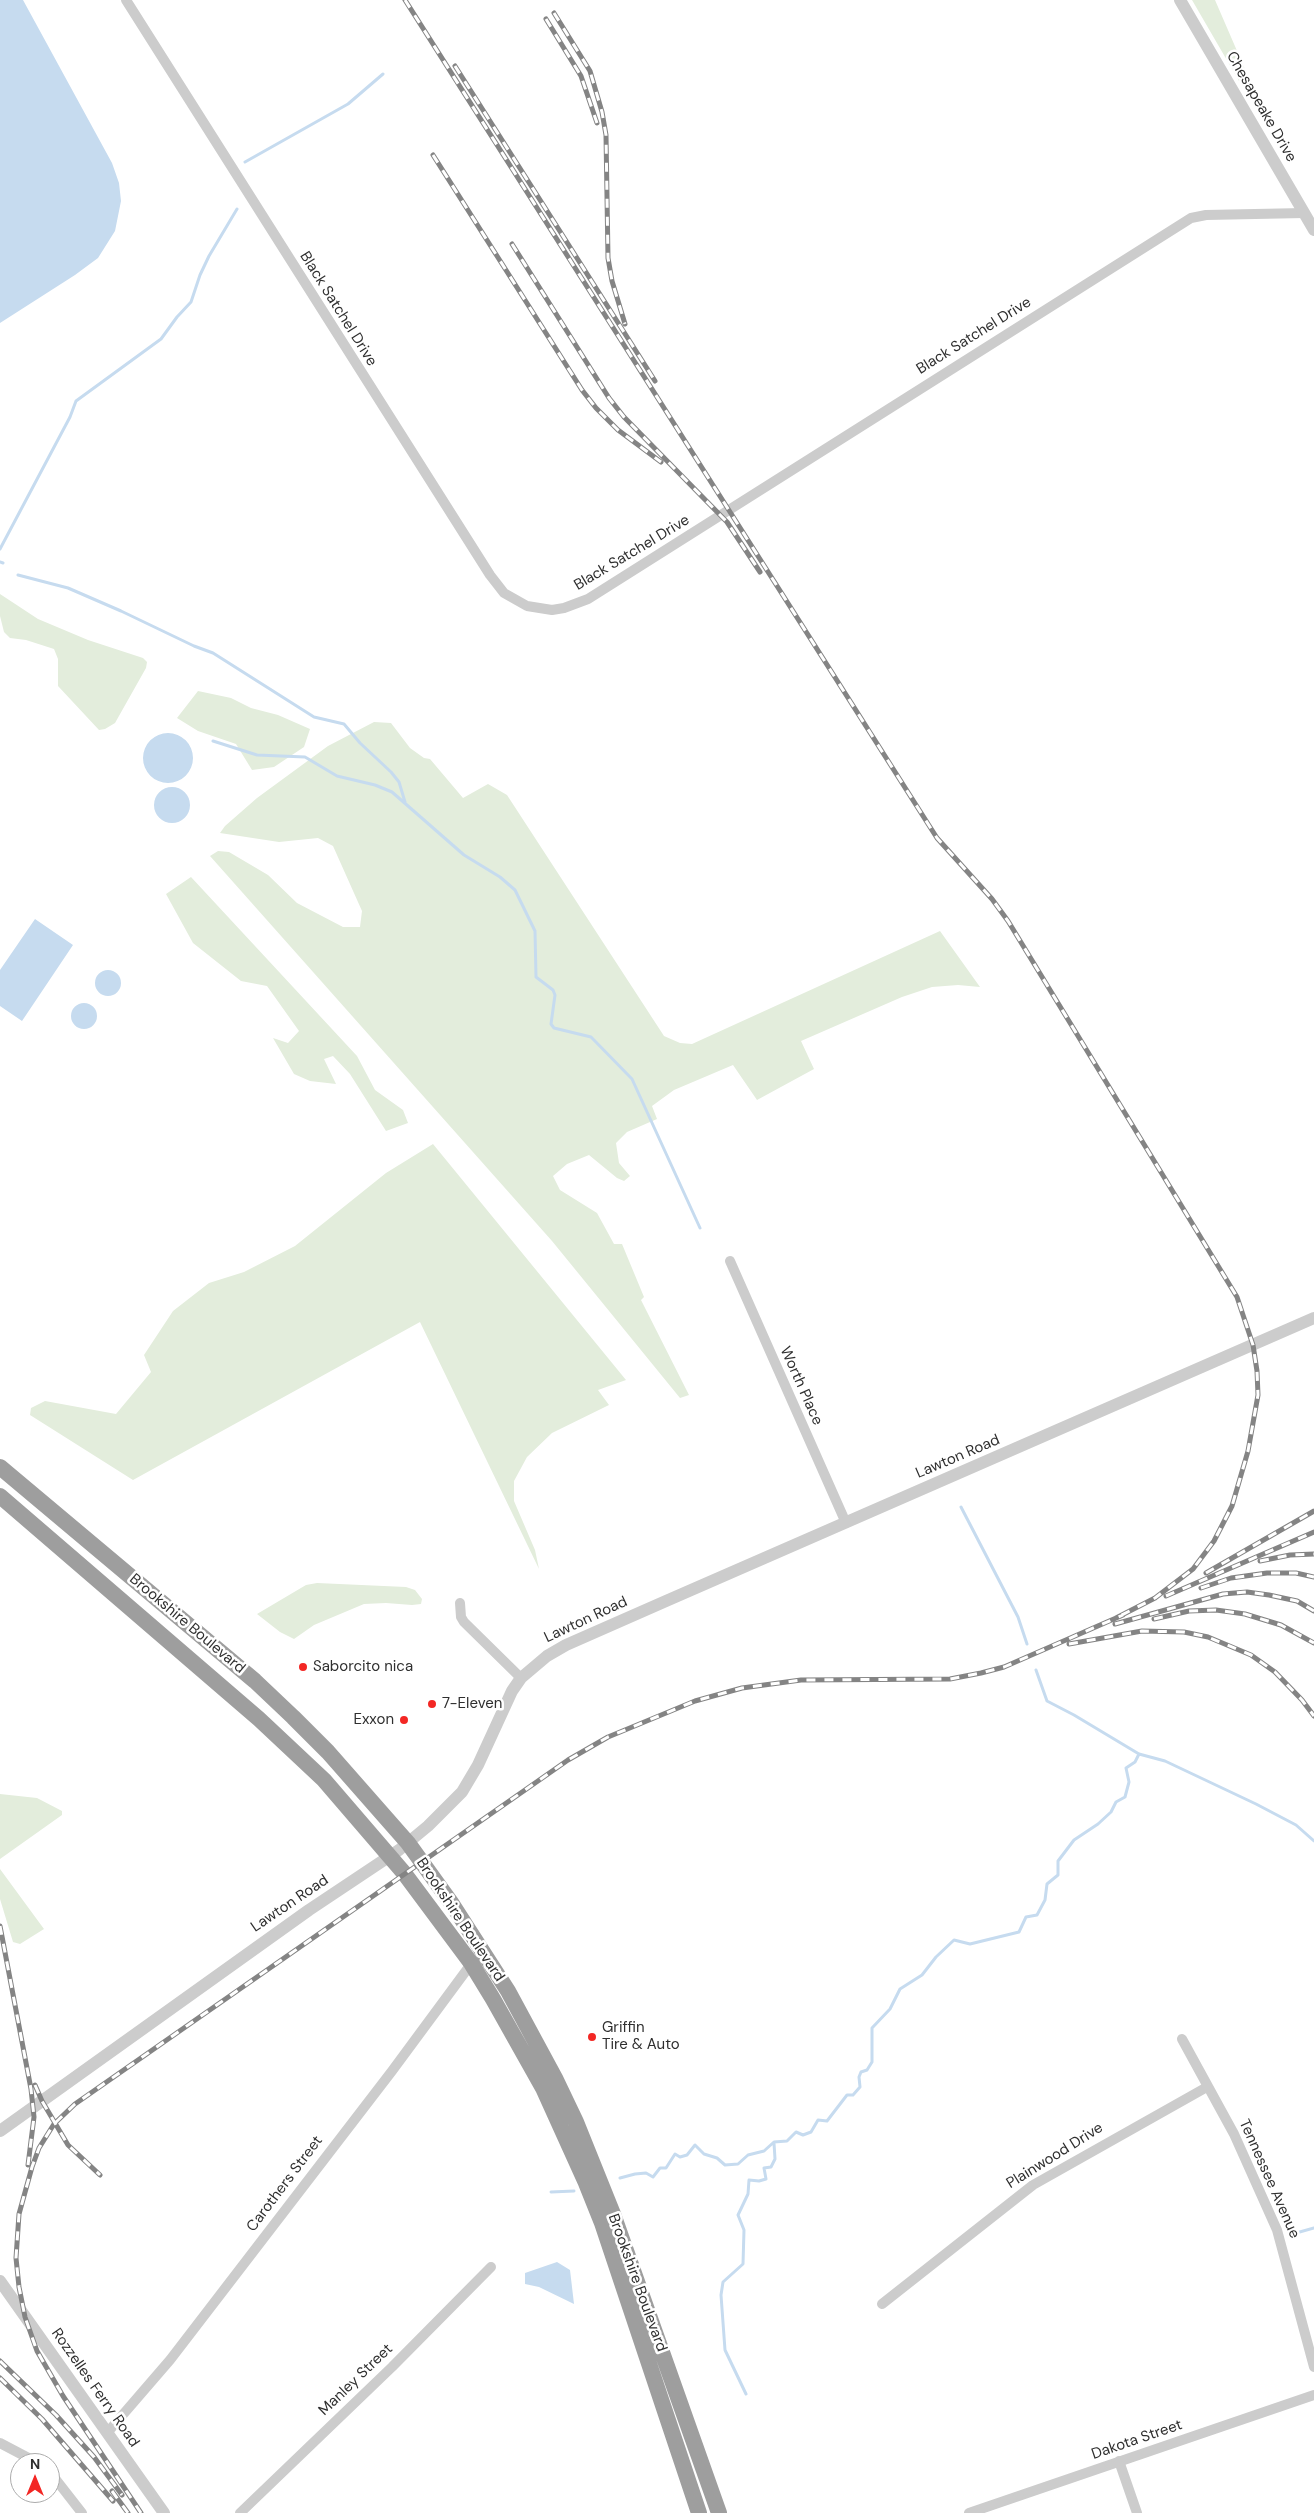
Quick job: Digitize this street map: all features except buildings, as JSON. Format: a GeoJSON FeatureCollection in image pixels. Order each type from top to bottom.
{"type":"FeatureCollection","features":[{"type":"Feature","properties":{"kind":"highway","name":"Brookshire Boulevard"},"geometry":{"type":"LineString","coordinates":[[0,1467],[254,1681],[328,1752],[408,1843],[482,1948],[531,2031],[576,2122],[613,2214],[719,2513]]}},
{"type":"Feature","properties":{"kind":"highway","name":"Brookshire Boulevard"},"geometry":{"type":"LineString","coordinates":[[0,1496],[283,1740],[324,1780],[390,1856],[435,1912],[471,1963],[543,2088],[586,2183],[602,2222],[699,2513]]}},
{"type":"Feature","properties":{"kind":"street","name":"Black Satchel Drive"},"geometry":{"type":"LineString","coordinates":[[126,0],[490,575],[504,592],[527,606],[552,610],[564,608],[588,598],[1191,218],[1206,215],[1304,213]]}},
{"type":"Feature","properties":{"kind":"street","name":"Chesapeake Drive"},"geometry":{"type":"LineString","coordinates":[[1180,0],[1314,230]]}},
{"type":"Feature","properties":{"kind":"street","name":"Worth Place"},"geometry":{"type":"LineString","coordinates":[[730,1261],[846,1523]]}},
{"type":"Feature","properties":{"kind":"street","name":"Lawton Road"},"geometry":{"type":"LineString","coordinates":[[0,2131],[308,1910],[408,1843],[449,1807],[462,1792],[478,1765],[512,1691],[521,1678],[544,1658],[566,1646],[1314,1318]]}},
{"type":"Feature","properties":{"kind":"street"},"geometry":{"type":"LineString","coordinates":[[460,1603],[461,1617],[464,1622],[521,1678]]}},
{"type":"Feature","properties":{"kind":"street","name":"Carothers Street"},"geometry":{"type":"LineString","coordinates":[[107,2433],[170,2360],[392,2071],[482,1948]]}},
{"type":"Feature","properties":{"kind":"street","name":"Tennessee Avenue"},"geometry":{"type":"LineString","coordinates":[[1182,2039],[1246,2158],[1277,2230],[1314,2368]]}},
{"type":"Feature","properties":{"kind":"street","name":"Plainwood Drive"},"geometry":{"type":"LineString","coordinates":[[882,2304],[1027,2188],[1123,2132],[1207,2087]]}},
{"type":"Feature","properties":{"kind":"street","name":"Manley Street"},"geometry":{"type":"LineString","coordinates":[[240,2513],[392,2367],[491,2267]]}},
{"type":"Feature","properties":{"kind":"street","name":"Rozzelles Ferry Road"},"geometry":{"type":"LineString","coordinates":[[0,2281],[164,2513]]}},
{"type":"Feature","properties":{"kind":"street","name":"Dakota Street"},"geometry":{"type":"LineString","coordinates":[[969,2513],[1314,2395]]}},
{"type":"Feature","properties":{"kind":"street"},"geometry":{"type":"LineString","coordinates":[[0,2443],[19,2453]]}},
{"type":"Feature","properties":{"kind":"street"},"geometry":{"type":"LineString","coordinates":[[1119,2462],[1137,2513]]}},
{"type":"Feature","properties":{"kind":"street"},"geometry":{"type":"LineString","coordinates":[[60,2485],[82,2513]]}},
{"type":"Feature","properties":{"kind":"green space"},"geometry":{"type":"Polygon","coordinates":[[[1192,0],[1215,0],[1247,74],[1239,81],[1192,0]]]}},
{"type":"Feature","properties":{"kind":"green space"},"geometry":{"type":"Polygon","coordinates":[[[0,594],[38,619],[88,640],[143,658],[147,662],[146,668],[115,723],[99,730],[58,686],[58,659],[54,649],[26,640],[10,638],[4,632],[0,616],[0,594]]]}},
{"type":"Feature","properties":{"kind":"green space"},"geometry":{"type":"Polygon","coordinates":[[[198,691],[231,698],[251,708],[278,715],[310,729],[304,747],[274,767],[252,770],[236,744],[198,731],[177,718],[198,691]]]}},
{"type":"Feature","properties":{"kind":"green space"},"geometry":{"type":"Polygon","coordinates":[[[374,722],[391,723],[410,748],[424,758],[430,759],[463,798],[488,784],[507,795],[664,1036],[680,1043],[692,1044],[940,931],[980,987],[958,985],[932,987],[902,997],[801,1041],[814,1069],[757,1100],[733,1065],[674,1090],[652,1106],[657,1119],[627,1132],[616,1143],[619,1163],[630,1176],[624,1181],[617,1178],[589,1155],[567,1164],[553,1176],[560,1190],[597,1213],[614,1244],[622,1244],[644,1297],[641,1300],[689,1395],[680,1398],[552,1241],[210,856],[218,851],[229,852],[268,875],[297,903],[343,927],[360,927],[362,911],[333,846],[318,838],[279,842],[220,833],[225,826],[257,798],[328,746],[374,722]]]}},
{"type":"Feature","properties":{"kind":"green space"},"geometry":{"type":"Polygon","coordinates":[[[191,877],[357,1056],[375,1090],[403,1110],[408,1123],[386,1131],[350,1074],[333,1056],[324,1059],[336,1084],[310,1081],[294,1074],[273,1038],[288,1043],[299,1031],[267,986],[241,981],[193,943],[166,894],[191,877]]]}},
{"type":"Feature","properties":{"kind":"green space"},"geometry":{"type":"Polygon","coordinates":[[[433,1144],[626,1380],[598,1390],[609,1405],[552,1433],[527,1457],[514,1481],[514,1501],[535,1550],[539,1569],[420,1322],[133,1480],[30,1415],[31,1408],[45,1401],[116,1414],[151,1372],[144,1355],[173,1311],[209,1283],[244,1272],[295,1246],[386,1173],[433,1144]]]}},
{"type":"Feature","properties":{"kind":"green space"},"geometry":{"type":"Polygon","coordinates":[[[317,1583],[406,1587],[415,1590],[422,1599],[421,1604],[412,1605],[364,1604],[314,1625],[294,1639],[280,1632],[257,1614],[306,1585],[317,1583]]]}},
{"type":"Feature","properties":{"kind":"green space"},"geometry":{"type":"Polygon","coordinates":[[[0,1794],[37,1798],[62,1811],[62,1815],[0,1859],[0,1794]]]}},
{"type":"Feature","properties":{"kind":"green space"},"geometry":{"type":"Polygon","coordinates":[[[0,1869],[44,1929],[20,1944],[13,1942],[0,1899],[0,1869]]]}},
{"type":"Feature","properties":{"kind":"water"},"geometry":{"type":"Polygon","coordinates":[[[0,0],[23,0],[112,163],[119,183],[121,201],[115,231],[98,258],[0,323],[0,0]]]}},
{"type":"Feature","properties":{"kind":"water"},"geometry":{"type":"Polygon","coordinates":[[[168,733],[177,735],[188,744],[193,758],[191,767],[182,778],[168,783],[159,781],[148,772],[143,758],[145,749],[154,738],[168,733]]]}},
{"type":"Feature","properties":{"kind":"water"},"geometry":{"type":"Polygon","coordinates":[[[172,787],[185,792],[190,805],[185,818],[172,823],[159,818],[154,805],[159,792],[172,787]]]}},
{"type":"Feature","properties":{"kind":"water"},"geometry":{"type":"Polygon","coordinates":[[[35,919],[73,945],[22,1021],[0,1006],[0,970],[35,919]]]}},
{"type":"Feature","properties":{"kind":"water"},"geometry":{"type":"Polygon","coordinates":[[[108,970],[117,974],[121,983],[117,992],[108,996],[99,992],[95,983],[99,974],[108,970]]]}},
{"type":"Feature","properties":{"kind":"water"},"geometry":{"type":"Polygon","coordinates":[[[84,1003],[93,1007],[97,1016],[93,1025],[84,1029],[75,1025],[71,1016],[75,1007],[84,1003]]]}},
{"type":"Feature","properties":{"kind":"water"},"geometry":{"type":"Polygon","coordinates":[[[557,2262],[570,2270],[574,2304],[539,2287],[525,2284],[525,2273],[557,2262]]]}},
{"type":"Feature","properties":{"kind":"waterway"},"geometry":{"type":"LineString","coordinates":[[245,162],[348,104],[383,74]]}},
{"type":"Feature","properties":{"kind":"waterway"},"geometry":{"type":"LineString","coordinates":[[0,549],[70,417],[76,401],[161,339],[191,302],[209,256],[237,209]]}},
{"type":"Feature","properties":{"kind":"waterway"},"geometry":{"type":"LineString","coordinates":[[18,575],[68,588],[213,653],[314,717],[344,724],[399,782],[405,802]]}},
{"type":"Feature","properties":{"kind":"waterway"},"geometry":{"type":"LineString","coordinates":[[213,741],[257,755],[305,757],[337,776],[375,785],[392,792],[464,855],[500,877],[515,890],[535,931],[536,977],[553,990],[555,995],[551,1024],[554,1028],[591,1037],[632,1079],[700,1228]]}},
{"type":"Feature","properties":{"kind":"waterway"},"geometry":{"type":"LineString","coordinates":[[961,1507],[1018,1617],[1027,1644]]}},
{"type":"Feature","properties":{"kind":"waterway"},"geometry":{"type":"LineString","coordinates":[[1036,1670],[1047,1701],[1139,1754],[1165,1761],[1256,1804],[1296,1825],[1314,1841]]}},
{"type":"Feature","properties":{"kind":"waterway"},"geometry":{"type":"LineString","coordinates":[[620,2178],[646,2173],[653,2177],[660,2168],[666,2168],[675,2154],[680,2157],[687,2155],[695,2145],[704,2154],[717,2158],[725,2165],[738,2164],[748,2155],[764,2151],[774,2142],[787,2141],[796,2132],[803,2135],[811,2132],[818,2120],[827,2121],[847,2095],[853,2095],[860,2087],[859,2077],[861,2072],[867,2070],[872,2062],[872,2028],[890,2009],[900,1989],[922,1975],[936,1957],[954,1940],[970,1944],[1019,1932],[1026,1917],[1037,1915],[1045,1900],[1047,1884],[1058,1875],[1058,1861],[1074,1840],[1098,1824],[1111,1812],[1116,1802],[1125,1797],[1129,1782],[1126,1768],[1135,1762],[1139,1754]]}},
{"type":"Feature","properties":{"kind":"waterway"},"geometry":{"type":"LineString","coordinates":[[746,2394],[725,2350],[721,2295],[723,2282],[743,2264],[744,2230],[738,2215],[748,2194],[749,2180],[759,2181],[766,2179],[764,2168],[771,2167],[775,2159],[774,2143]]}},
{"type":"Feature","properties":{"kind":"waterway"},"geometry":{"type":"LineString","coordinates":[[551,2192],[574,2191]]}},
{"type":"Feature","properties":{"kind":"waterway"},"geometry":{"type":"LineString","coordinates":[[1289,2235],[1314,2228]]}},
{"type":"Feature","properties":{"kind":"railway"},"geometry":{"type":"LineString","coordinates":[[405,0],[937,838],[992,899],[1008,921],[1237,1297],[1253,1345],[1258,1395],[1248,1451],[1232,1506],[1214,1541],[1193,1569],[1155,1598],[1116,1618]]}},
{"type":"Feature","properties":{"kind":"railway"},"geometry":{"type":"LineString","coordinates":[[554,13],[590,71],[602,112],[606,135],[608,258],[612,281],[625,324]]}},
{"type":"Feature","properties":{"kind":"railway"},"geometry":{"type":"LineString","coordinates":[[546,19],[581,76],[597,123]]}},
{"type":"Feature","properties":{"kind":"railway"},"geometry":{"type":"LineString","coordinates":[[455,66],[655,381]]}},
{"type":"Feature","properties":{"kind":"railway"},"geometry":{"type":"LineString","coordinates":[[433,155],[582,390],[596,408],[618,430],[661,462]]}},
{"type":"Feature","properties":{"kind":"railway"},"geometry":{"type":"LineString","coordinates":[[512,244],[609,398],[624,417],[727,522],[760,572]]}},
{"type":"Feature","properties":{"kind":"railway"},"geometry":{"type":"LineString","coordinates":[[1206,1573],[1314,1511]]}},
{"type":"Feature","properties":{"kind":"railway"},"geometry":{"type":"LineString","coordinates":[[1166,1596],[1314,1532]]}},
{"type":"Feature","properties":{"kind":"railway"},"geometry":{"type":"LineString","coordinates":[[1260,1561],[1290,1555],[1314,1554]]}},
{"type":"Feature","properties":{"kind":"railway"},"geometry":{"type":"LineString","coordinates":[[1201,1588],[1231,1578],[1267,1573],[1296,1573],[1314,1577]]}},
{"type":"Feature","properties":{"kind":"railway"},"geometry":{"type":"LineString","coordinates":[[1115,1624],[1223,1594],[1247,1592],[1297,1601],[1314,1611]]}},
{"type":"Feature","properties":{"kind":"railway"},"geometry":{"type":"LineString","coordinates":[[1154,1619],[1189,1611],[1216,1610],[1245,1614],[1281,1625],[1314,1643]]}},
{"type":"Feature","properties":{"kind":"railway"},"geometry":{"type":"LineString","coordinates":[[141,2513],[63,2396],[37,2351],[25,2317],[19,2287],[16,2258],[19,2214],[32,2167],[39,2148],[54,2124],[75,2104],[568,1760],[608,1737],[695,1701],[742,1688],[801,1680],[950,1679],[981,1673],[1004,1667],[1123,1615]]}},
{"type":"Feature","properties":{"kind":"railway"},"geometry":{"type":"LineString","coordinates":[[1069,1644],[1142,1631],[1184,1632],[1208,1637],[1251,1655],[1275,1672],[1302,1700],[1314,1716]]}},
{"type":"Feature","properties":{"kind":"railway"},"geometry":{"type":"LineString","coordinates":[[0,1926],[31,2089],[34,2117],[28,2165]]}},
{"type":"Feature","properties":{"kind":"railway"},"geometry":{"type":"LineString","coordinates":[[35,2085],[42,2101],[68,2145],[100,2175]]}},
{"type":"Feature","properties":{"kind":"railway"},"geometry":{"type":"LineString","coordinates":[[0,2361],[56,2415],[94,2457],[122,2495]]}},
{"type":"Feature","properties":{"kind":"railway"},"geometry":{"type":"LineString","coordinates":[[0,2378],[42,2419],[113,2501]]}},
{"type":"Feature","properties":{"kind":"railway"},"geometry":{"type":"LineString","coordinates":[[112,2491],[128,2513]]}},
{"type":"Feature","properties":{"kind":"place","name":"Saborcito nica"},"geometry":{"type":"Point","coordinates":[303,1667]}},
{"type":"Feature","properties":{"kind":"place","name":"7-Eleven"},"geometry":{"type":"Point","coordinates":[432,1704]}},
{"type":"Feature","properties":{"kind":"place","name":"Exxon"},"geometry":{"type":"Point","coordinates":[404,1720]}},
{"type":"Feature","properties":{"kind":"place","name":"Griffin Tire & Auto"},"geometry":{"type":"Point","coordinates":[592,2037]}}]}
